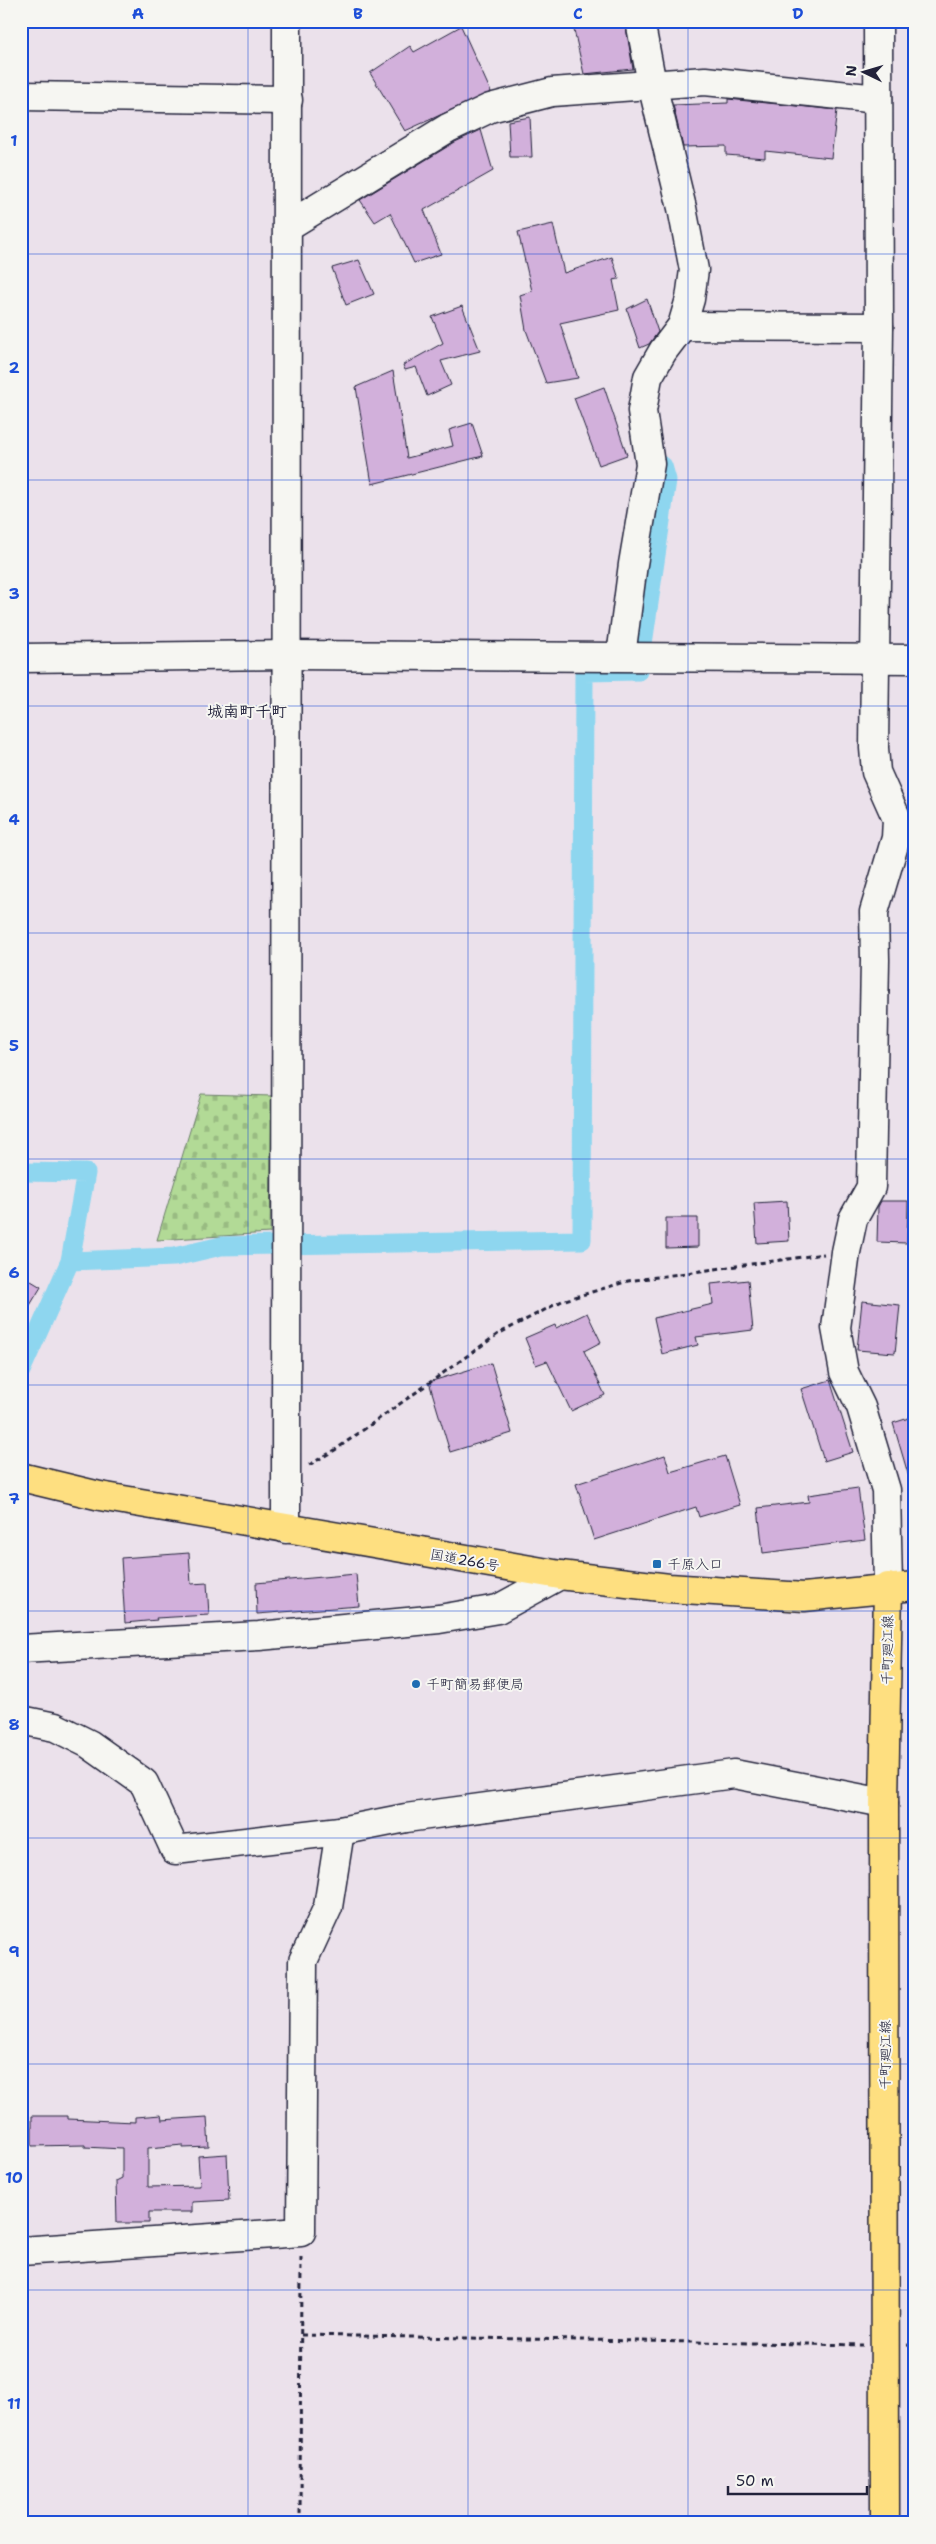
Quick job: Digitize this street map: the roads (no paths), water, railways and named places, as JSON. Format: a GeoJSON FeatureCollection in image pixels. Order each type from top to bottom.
{"type":"FeatureCollection","features":[{"type":"Feature","properties":{"kind":"main road","name":"国道266号"},"geometry":{"type":"LineString","coordinates":[[21,1477],[100,1496],[560,1575],[669,1588],[804,1597],[915,1586]]}},
{"type":"Feature","properties":{"kind":"main road","name":"千町廻江線"},"geometry":{"type":"LineString","coordinates":[[885,2523],[884,1803],[888,1588]]}},
{"type":"Feature","properties":{"kind":"street"},"geometry":{"type":"LineString","coordinates":[[286,1529],[287,21]]}},
{"type":"Feature","properties":{"kind":"street"},"geometry":{"type":"LineString","coordinates":[[621,656],[633,564],[650,464],[642,411],[648,377],[663,351],[682,326],[690,299],[694,270],[682,208],[652,84],[640,21]]}},
{"type":"Feature","properties":{"kind":"street"},"geometry":{"type":"LineString","coordinates":[[878,21],[879,327],[874,659],[876,772],[897,819],[896,838],[874,912],[874,1053],[871,1187],[853,1218],[846,1252],[836,1328],[844,1372],[861,1407],[886,1490],[888,1588]]}},
{"type":"Feature","properties":{"kind":"street"},"geometry":{"type":"LineString","coordinates":[[288,226],[448,128],[490,108],[552,92],[706,81],[878,99]]}},
{"type":"Feature","properties":{"kind":"street"},"geometry":{"type":"LineString","coordinates":[[21,96],[288,100]]}},
{"type":"Feature","properties":{"kind":"street"},"geometry":{"type":"LineString","coordinates":[[682,326],[879,327]]}},
{"type":"Feature","properties":{"kind":"street"},"geometry":{"type":"LineString","coordinates":[[21,658],[288,655],[915,659]]}},
{"type":"Feature","properties":{"kind":"street"},"geometry":{"type":"LineString","coordinates":[[21,1649],[259,1636],[439,1618],[498,1609],[560,1575]]}},
{"type":"Feature","properties":{"kind":"street"},"geometry":{"type":"LineString","coordinates":[[21,1720],[55,1727],[89,1744],[144,1783],[175,1850],[340,1831],[406,1818],[734,1774],[884,1803]]}},
{"type":"Feature","properties":{"kind":"street"},"geometry":{"type":"LineString","coordinates":[[21,2251],[301,2232],[303,1961],[328,1907],[340,1831]]}},
{"type":"Feature","properties":{"kind":"waterway"},"geometry":{"type":"LineString","coordinates":[[70,1261],[174,1257],[221,1246],[582,1240],[584,672],[639,671],[667,480],[663,466]]}},
{"type":"Feature","properties":{"kind":"waterway"},"geometry":{"type":"LineString","coordinates":[[21,1172],[86,1173],[70,1261],[21,1371]]}},
{"type":"Feature","properties":{"kind":"place","name":"千原入口"},"geometry":{"type":"Point","coordinates":[657,1564]}},
{"type":"Feature","properties":{"kind":"place","name":"千町簡易郵便局"},"geometry":{"type":"Point","coordinates":[416,1684]}},
{"type":"Feature","properties":{"kind":"district","name":"城南町千町"},"geometry":{"type":"Point","coordinates":[247,711]}}]}
